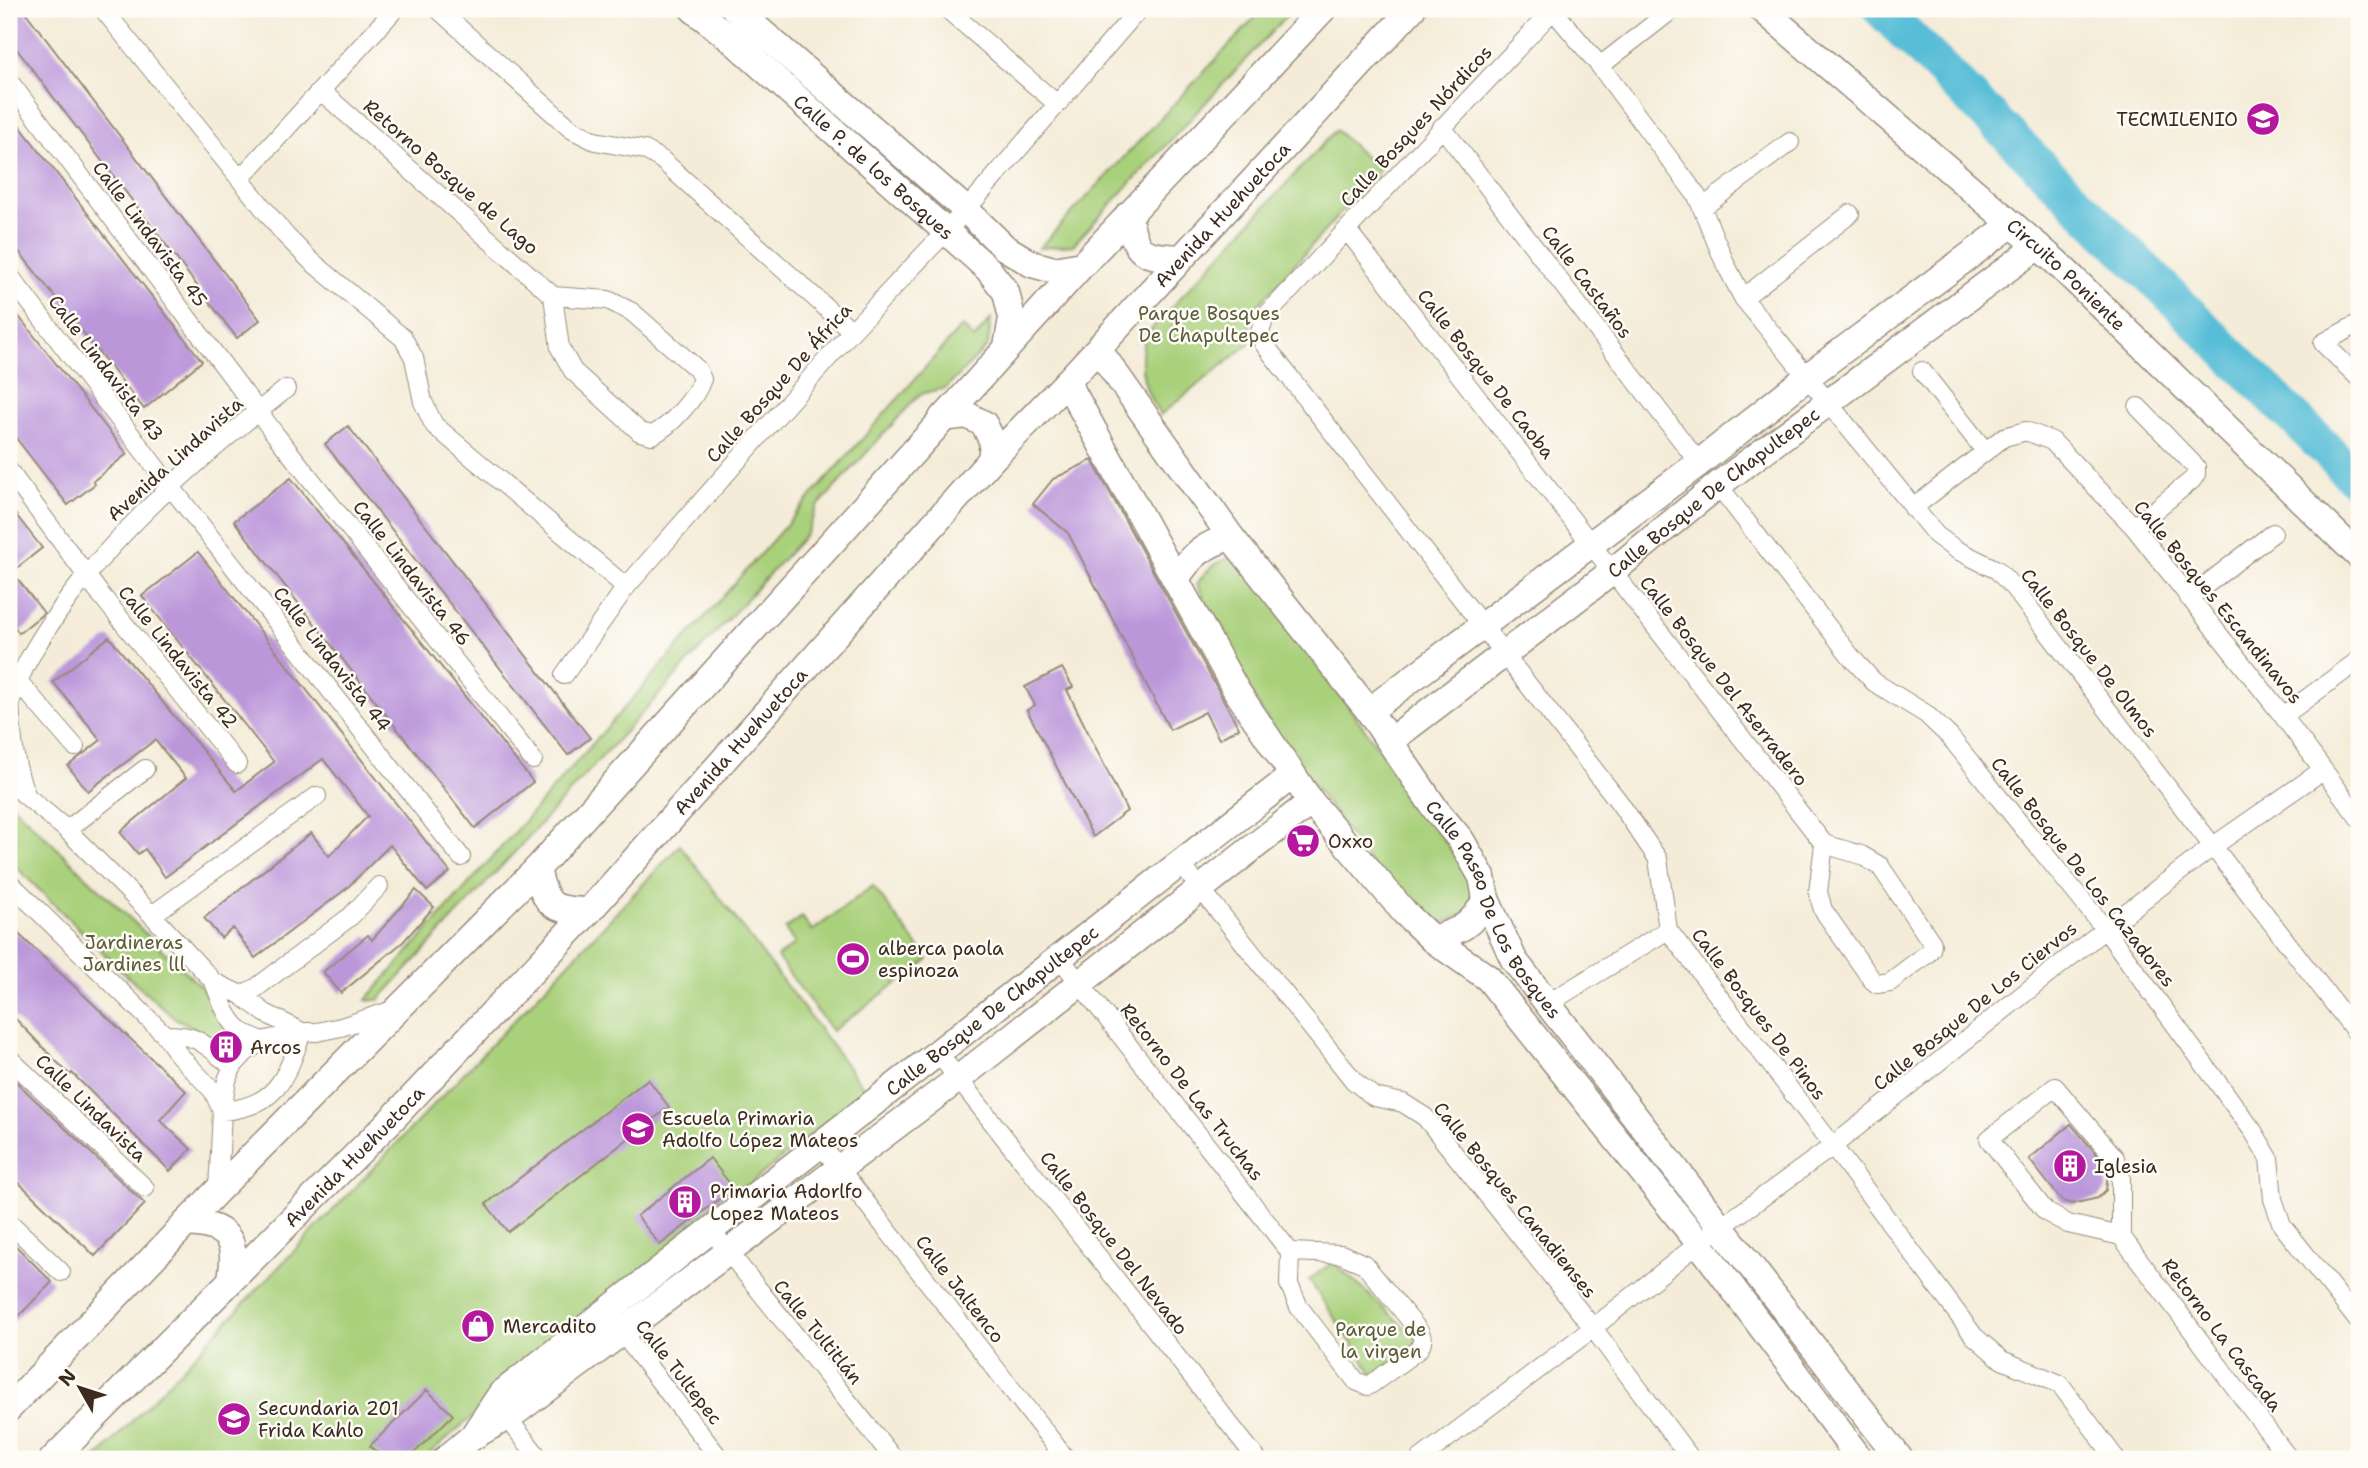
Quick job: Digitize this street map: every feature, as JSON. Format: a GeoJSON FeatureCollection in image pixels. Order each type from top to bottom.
{"type":"FeatureCollection","features":[{"type":"Feature","properties":{"kind":"main road","name":"Calle P. de los Bosques"},"geometry":{"type":"LineString","coordinates":[[693,9],[731,39],[988,269],[1006,292],[1012,318],[1007,347]]}},
{"type":"Feature","properties":{"kind":"main road","name":"Calle P. de los Bosques"},"geometry":{"type":"LineString","coordinates":[[736,9],[966,210],[1004,247],[1031,264],[1054,270],[1082,265]]}},
{"type":"Feature","properties":{"kind":"main road"},"geometry":{"type":"LineString","coordinates":[[9,1408],[218,1189],[537,869],[942,418],[1128,215],[1323,9]]}},
{"type":"Feature","properties":{"kind":"main road","name":"Avenida Huehuetoca"},"geometry":{"type":"LineString","coordinates":[[53,1459],[394,1117],[589,911],[991,460],[1098,349],[1412,9]]}},
{"type":"Feature","properties":{"kind":"main road","name":"Circuito Poniente"},"geometry":{"type":"LineString","coordinates":[[1762,9],[2038,246],[2359,556]]}},
{"type":"Feature","properties":{"kind":"main road"},"geometry":{"type":"LineString","coordinates":[[1128,215],[1133,240],[1140,251],[1152,256],[1180,258]]}},
{"type":"Feature","properties":{"kind":"main road","name":"Calle Bosque De Chapultepec"},"geometry":{"type":"LineString","coordinates":[[1369,711],[2012,224]]}},
{"type":"Feature","properties":{"kind":"main road","name":"Calle Bosque De Chapultepec"},"geometry":{"type":"LineString","coordinates":[[1390,741],[1613,571],[1718,485],[2038,246]]}},
{"type":"Feature","properties":{"kind":"main road","name":"Calle Paseo De Los Bosques"},"geometry":{"type":"LineString","coordinates":[[1098,349],[1231,537],[1369,711],[1436,810],[1461,840],[1482,877],[1486,899],[1514,960],[1900,1459]]}},
{"type":"Feature","properties":{"kind":"main road","name":"Calle Paseo De Los Bosques"},"geometry":{"type":"LineString","coordinates":[[1067,382],[1236,690],[1311,802],[1405,913],[1432,939],[1488,978],[1699,1243],[1860,1459]]}},
{"type":"Feature","properties":{"kind":"main road"},"geometry":{"type":"LineString","coordinates":[[942,418],[967,415],[984,424],[993,442],[991,460]]}},
{"type":"Feature","properties":{"kind":"main road"},"geometry":{"type":"LineString","coordinates":[[1176,579],[1185,564],[1198,551],[1213,542],[1231,537]]}},
{"type":"Feature","properties":{"kind":"main road","name":"Calle Bosque De Chapultepec"},"geometry":{"type":"LineString","coordinates":[[613,1321],[711,1230],[1293,775]]}},
{"type":"Feature","properties":{"kind":"main road","name":"Calle Bosque De Chapultepec"},"geometry":{"type":"LineString","coordinates":[[446,1459],[501,1410],[501,1394],[613,1321],[727,1252],[958,1079],[1311,802]]}},
{"type":"Feature","properties":{"kind":"main road"},"geometry":{"type":"LineString","coordinates":[[537,869],[542,892],[550,903],[563,910],[589,911]]}},
{"type":"Feature","properties":{"kind":"main road"},"geometry":{"type":"LineString","coordinates":[[1432,939],[1458,932],[1477,917],[1486,899]]}},
{"type":"Feature","properties":{"kind":"main road"},"geometry":{"type":"LineString","coordinates":[[186,1223],[206,1224],[221,1231],[233,1246],[235,1257],[231,1279]]}},
{"type":"Feature","properties":{"kind":"street"},"geometry":{"type":"LineString","coordinates":[[103,9],[285,235],[403,338],[414,358],[423,402],[434,425],[626,587]]}},
{"type":"Feature","properties":{"kind":"street"},"geometry":{"type":"LineString","coordinates":[[241,178],[395,9]]}},
{"type":"Feature","properties":{"kind":"street"},"geometry":{"type":"LineString","coordinates":[[438,9],[571,129],[596,141],[645,150],[662,160],[852,331]]}},
{"type":"Feature","properties":{"kind":"street"},"geometry":{"type":"LineString","coordinates":[[947,9],[1057,104]]}},
{"type":"Feature","properties":{"kind":"street","name":"Calle Bosque De África"},"geometry":{"type":"LineString","coordinates":[[564,675],[626,587],[852,331],[966,210],[1139,9]]}},
{"type":"Feature","properties":{"kind":"street","name":"Calle Bosques Nórdicos"},"geometry":{"type":"LineString","coordinates":[[1482,626],[1264,344],[1260,332],[1265,317],[1554,9],[1686,180],[1702,208],[1743,298],[1807,377]]}},
{"type":"Feature","properties":{"kind":"street"},"geometry":{"type":"LineString","coordinates":[[1600,66],[1673,9]]}},
{"type":"Feature","properties":{"kind":"street","name":"Calle Lindavista 45"},"geometry":{"type":"LineString","coordinates":[[9,81],[258,411]]}},
{"type":"Feature","properties":{"kind":"street","name":"Retorno Bosque de Lago"},"geometry":{"type":"LineString","coordinates":[[321,91],[553,296]]}},
{"type":"Feature","properties":{"kind":"street","name":"Calle Castaños"},"geometry":{"type":"LineString","coordinates":[[1442,127],[1699,463]]}},
{"type":"Feature","properties":{"kind":"street"},"geometry":{"type":"LineString","coordinates":[[1702,208],[1790,142]]}},
{"type":"Feature","properties":{"kind":"street"},"geometry":{"type":"LineString","coordinates":[[1743,298],[1850,214]]}},
{"type":"Feature","properties":{"kind":"street","name":"Calle Bosque De Caoba"},"geometry":{"type":"LineString","coordinates":[[1347,230],[1592,544]]}},
{"type":"Feature","properties":{"kind":"street","name":"Calle Lindavista 43"},"geometry":{"type":"LineString","coordinates":[[9,275],[171,486]]}},
{"type":"Feature","properties":{"kind":"street"},"geometry":{"type":"LineString","coordinates":[[553,296],[608,300],[632,312],[697,369],[702,379],[698,391],[662,431],[652,435],[640,432],[573,371],[560,348],[553,296]]}},
{"type":"Feature","properties":{"kind":"street"},"geometry":{"type":"LineString","coordinates":[[2359,323],[2323,343],[2359,378]]}},
{"type":"Feature","properties":{"kind":"street"},"geometry":{"type":"LineString","coordinates":[[1913,508],[1985,451],[1922,370]]}},
{"type":"Feature","properties":{"kind":"street","name":"Calle Bosque De Olmos"},"geometry":{"type":"LineString","coordinates":[[1807,377],[1936,535],[1955,550],[1997,570],[2013,587],[2359,1036]]}},
{"type":"Feature","properties":{"kind":"street","name":"Avenida Lindavista"},"geometry":{"type":"LineString","coordinates":[[27,796],[13,745],[9,703],[13,676],[87,575],[125,531],[171,486],[286,389]]}},
{"type":"Feature","properties":{"kind":"street"},"geometry":{"type":"LineString","coordinates":[[2134,527],[2196,474],[2196,467],[2138,407]]}},
{"type":"Feature","properties":{"kind":"street","name":"Calle Lindavista 46"},"geometry":{"type":"LineString","coordinates":[[258,411],[533,760]]}},
{"type":"Feature","properties":{"kind":"street","name":"Calle Bosques Escandinavos"},"geometry":{"type":"LineString","coordinates":[[1985,451],[2004,437],[2026,430],[2052,442],[2134,527],[2283,716],[2359,818]]}},
{"type":"Feature","properties":{"kind":"street","name":"Calle Lindavista 42"},"geometry":{"type":"LineString","coordinates":[[9,471],[87,575],[237,764]]}},
{"type":"Feature","properties":{"kind":"street","name":"Calle Bosque De Los Cazadores"},"geometry":{"type":"LineString","coordinates":[[1718,485],[1852,658],[1874,682],[1926,714],[1950,737],[2105,929],[2253,1131],[2269,1158],[2273,1199],[2282,1225],[2359,1322]]}},
{"type":"Feature","properties":{"kind":"street","name":"Calle Lindavista 44"},"geometry":{"type":"LineString","coordinates":[[171,486],[461,857]]}},
{"type":"Feature","properties":{"kind":"street"},"geometry":{"type":"LineString","coordinates":[[2189,598],[2273,533]]}},
{"type":"Feature","properties":{"kind":"street","name":"Calle Bosque Del Aserradero"},"geometry":{"type":"LineString","coordinates":[[1592,544],[1824,844]]}},
{"type":"Feature","properties":{"kind":"street","name":"Calle Bosques De Pinos"},"geometry":{"type":"LineString","coordinates":[[1482,626],[1619,802],[1658,859],[1668,930],[1974,1336],[2002,1360],[2060,1384],[2116,1459]]}},
{"type":"Feature","properties":{"kind":"street"},"geometry":{"type":"LineString","coordinates":[[2283,716],[2359,660]]}},
{"type":"Feature","properties":{"kind":"street"},"geometry":{"type":"LineString","coordinates":[[13,676],[75,747]]}},
{"type":"Feature","properties":{"kind":"street"},"geometry":{"type":"LineString","coordinates":[[67,831],[145,769]]}},
{"type":"Feature","properties":{"kind":"street","name":"Calle Bosque De Los Ciervos"},"geometry":{"type":"LineString","coordinates":[[1420,1459],[1593,1328],[1721,1226],[1833,1146],[2105,929],[2213,847],[2323,771]]}},
{"type":"Feature","properties":{"kind":"street"},"geometry":{"type":"LineString","coordinates":[[9,788],[19,790],[67,831],[152,915],[214,982],[242,995],[265,1013],[302,1032]]}},
{"type":"Feature","properties":{"kind":"street"},"geometry":{"type":"LineString","coordinates":[[152,915],[317,796]]}},
{"type":"Feature","properties":{"kind":"street"},"geometry":{"type":"LineString","coordinates":[[1824,844],[1861,855],[1880,866],[1929,936],[1931,949],[1927,954],[1890,982],[1877,984],[1872,980],[1823,910],[1818,892],[1824,844]]}},
{"type":"Feature","properties":{"kind":"street","name":"Calle Bosques Canadienses"},"geometry":{"type":"LineString","coordinates":[[1181,864],[1354,1081],[1374,1097],[1403,1103],[1425,1117],[1593,1328],[1691,1459]]}},
{"type":"Feature","properties":{"kind":"street"},"geometry":{"type":"LineString","coordinates":[[242,995],[256,988],[351,916],[379,886]]}},
{"type":"Feature","properties":{"kind":"street"},"geometry":{"type":"LineString","coordinates":[[12,887],[165,1035],[179,1055],[213,1091],[222,1111]]}},
{"type":"Feature","properties":{"kind":"street"},"geometry":{"type":"LineString","coordinates":[[1547,1004],[1668,930]]}},
{"type":"Feature","properties":{"kind":"street","name":"Retorno De Las Truchas"},"geometry":{"type":"LineString","coordinates":[[1060,958],[1290,1252]]}},
{"type":"Feature","properties":{"kind":"street"},"geometry":{"type":"LineString","coordinates":[[214,982],[233,1024],[262,1041]]}},
{"type":"Feature","properties":{"kind":"street"},"geometry":{"type":"LineString","coordinates":[[222,1058],[246,1052],[262,1041],[341,1027],[396,1009]]}},
{"type":"Feature","properties":{"kind":"street"},"geometry":{"type":"LineString","coordinates":[[222,1111],[253,1105],[266,1099],[287,1073],[302,1032]]}},
{"type":"Feature","properties":{"kind":"street"},"geometry":{"type":"LineString","coordinates":[[165,1035],[186,1035],[194,1038],[222,1058],[227,1080],[222,1111],[218,1189]]}},
{"type":"Feature","properties":{"kind":"street","name":"Calle Bosque Del Nevado"},"geometry":{"type":"LineString","coordinates":[[939,1053],[1256,1459]]}},
{"type":"Feature","properties":{"kind":"street","name":"Calle Lindavista"},"geometry":{"type":"LineString","coordinates":[[9,1058],[145,1188]]}},
{"type":"Feature","properties":{"kind":"street"},"geometry":{"type":"LineString","coordinates":[[2055,1087],[2115,1158],[2122,1178],[2121,1236],[2068,1224],[2046,1212],[1989,1139],[2055,1087]]}},
{"type":"Feature","properties":{"kind":"street","name":"Calle Jaltenco"},"geometry":{"type":"LineString","coordinates":[[821,1144],[1066,1459]]}},
{"type":"Feature","properties":{"kind":"street"},"geometry":{"type":"LineString","coordinates":[[9,1222],[61,1272]]}},
{"type":"Feature","properties":{"kind":"street","name":"Calle Tultitlán"},"geometry":{"type":"LineString","coordinates":[[711,1230],[894,1459]]}},
{"type":"Feature","properties":{"kind":"street","name":"Retorno La Cascada"},"geometry":{"type":"LineString","coordinates":[[2121,1236],[2289,1459]]}},
{"type":"Feature","properties":{"kind":"street"},"geometry":{"type":"LineString","coordinates":[[1290,1252],[1341,1254],[1364,1265],[1420,1332],[1423,1338],[1418,1350],[1373,1383],[1368,1386],[1361,1385],[1299,1307],[1290,1284],[1290,1252]]}},
{"type":"Feature","properties":{"kind":"street","name":"Calle Tultepec"},"geometry":{"type":"LineString","coordinates":[[613,1321],[720,1459]]}},
{"type":"Feature","properties":{"kind":"street"},"geometry":{"type":"LineString","coordinates":[[501,1410],[540,1459]]}},
{"type":"Feature","properties":{"kind":"green space"},"geometry":{"type":"Polygon","coordinates":[[[1263,9],[1293,9],[1073,245],[1039,248],[1263,9]]]}},
{"type":"Feature","properties":{"kind":"green space","name":"Parque Bosques De Chapultepec"},"geometry":{"type":"Polygon","coordinates":[[[1336,130],[1379,170],[1254,310],[1250,319],[1249,344],[1160,415],[1149,396],[1143,376],[1142,356],[1146,335],[1336,130]]]}},
{"type":"Feature","properties":{"kind":"green space"},"geometry":{"type":"Polygon","coordinates":[[[991,319],[988,346],[946,388],[920,394],[817,507],[807,533],[379,1000],[366,1000],[962,326],[974,339],[991,319]]]}},
{"type":"Feature","properties":{"kind":"green space"},"geometry":{"type":"Polygon","coordinates":[[[1231,557],[1243,559],[1478,887],[1473,909],[1421,934],[1269,724],[1197,584],[1211,567],[1231,557]]]}},
{"type":"Feature","properties":{"kind":"green space","name":"Jardineras Jardines lll"},"geometry":{"type":"Polygon","coordinates":[[[9,802],[201,987],[226,1026],[226,1033],[217,1040],[173,1017],[124,973],[9,860],[9,802]]]}},
{"type":"Feature","properties":{"kind":"green space"},"geometry":{"type":"Polygon","coordinates":[[[680,845],[866,1091],[698,1226],[423,1459],[96,1459],[535,999],[680,845]]]}},
{"type":"Feature","properties":{"kind":"green space","name":"alberca paola espinoza"},"geometry":{"type":"Polygon","coordinates":[[[873,886],[928,960],[832,1031],[777,957],[795,944],[785,929],[802,917],[812,931],[873,886]]]}},
{"type":"Feature","properties":{"kind":"green space","name":"Parque de la virgen"},"geometry":{"type":"Polygon","coordinates":[[[1333,1262],[1422,1343],[1375,1377],[1309,1280],[1333,1262]]]}},
{"type":"Feature","properties":{"kind":"building"},"geometry":{"type":"Polygon","coordinates":[[[16,9],[23,9],[260,320],[237,338],[9,39],[9,14],[16,9]]]}},
{"type":"Feature","properties":{"kind":"building"},"geometry":{"type":"Polygon","coordinates":[[[9,112],[202,361],[144,409],[9,239],[9,112]]]}},
{"type":"Feature","properties":{"kind":"building"},"geometry":{"type":"Polygon","coordinates":[[[9,304],[127,454],[68,505],[9,429],[9,304]]]}},
{"type":"Feature","properties":{"kind":"building"},"geometry":{"type":"Polygon","coordinates":[[[348,426],[590,738],[568,755],[325,444],[348,426]]]}},
{"type":"Feature","properties":{"kind":"building"},"geometry":{"type":"Polygon","coordinates":[[[1092,460],[1239,728],[1219,739],[1205,712],[1170,730],[1068,533],[1033,504],[1053,479],[1092,460]]]}},
{"type":"Feature","properties":{"kind":"building"},"geometry":{"type":"Polygon","coordinates":[[[291,478],[533,782],[475,828],[234,521],[291,478]]]}},
{"type":"Feature","properties":{"kind":"building"},"geometry":{"type":"Polygon","coordinates":[[[9,506],[42,548],[12,572],[44,613],[19,633],[9,620],[9,506]]]}},
{"type":"Feature","properties":{"kind":"building"},"geometry":{"type":"Polygon","coordinates":[[[198,552],[450,872],[427,891],[390,845],[346,889],[255,958],[233,928],[221,938],[204,918],[311,833],[329,856],[368,816],[323,759],[165,877],[145,849],[138,854],[120,832],[186,778],[155,740],[88,791],[68,766],[101,740],[53,682],[109,637],[236,791],[274,762],[142,596],[198,552]]]}},
{"type":"Feature","properties":{"kind":"building"},"geometry":{"type":"Polygon","coordinates":[[[1062,668],[1073,687],[1067,690],[1127,811],[1093,837],[1027,710],[1035,705],[1025,687],[1062,668]]]}},
{"type":"Feature","properties":{"kind":"building"},"geometry":{"type":"Polygon","coordinates":[[[416,890],[434,907],[403,942],[341,993],[323,972],[368,935],[372,940],[416,890]]]}},
{"type":"Feature","properties":{"kind":"building"},"geometry":{"type":"Polygon","coordinates":[[[9,925],[186,1091],[160,1120],[191,1149],[170,1171],[9,1012],[9,925]]]}},
{"type":"Feature","properties":{"kind":"building"},"geometry":{"type":"Polygon","coordinates":[[[9,1075],[145,1204],[95,1256],[9,1173],[9,1075]]]}},
{"type":"Feature","properties":{"kind":"building"},"geometry":{"type":"Polygon","coordinates":[[[648,1079],[669,1107],[508,1232],[486,1204],[648,1079]]]}},
{"type":"Feature","properties":{"kind":"building","name":"Iglesia"},"geometry":{"type":"Polygon","coordinates":[[[2071,1124],[2104,1163],[2108,1174],[2106,1190],[2098,1198],[2072,1204],[2062,1201],[2029,1159],[2071,1124]]]}},
{"type":"Feature","properties":{"kind":"building","name":"Primaria Adorlfo Lopez Mateos"},"geometry":{"type":"Polygon","coordinates":[[[710,1158],[733,1188],[660,1245],[637,1216],[710,1158]]]}},
{"type":"Feature","properties":{"kind":"building"},"geometry":{"type":"Polygon","coordinates":[[[9,1239],[52,1282],[9,1326],[9,1239]]]}},
{"type":"Feature","properties":{"kind":"building"},"geometry":{"type":"Polygon","coordinates":[[[427,1390],[453,1415],[408,1459],[384,1459],[370,1446],[427,1390]]]}},
{"type":"Feature","properties":{"kind":"waterway"},"geometry":{"type":"LineString","coordinates":[[1881,9],[2359,482]]}},
{"type":"Feature","properties":{"kind":"place","name":"TECMILENIO"},"geometry":{"type":"Point","coordinates":[2263,119]}},
{"type":"Feature","properties":{"kind":"place","name":"Oxxo"},"geometry":{"type":"Point","coordinates":[1303,841]}},
{"type":"Feature","properties":{"kind":"place","name":"alberca paola espinoza"},"geometry":{"type":"Point","coordinates":[853,959]}},
{"type":"Feature","properties":{"kind":"place","name":"Arcos"},"geometry":{"type":"Point","coordinates":[226,1047]}},
{"type":"Feature","properties":{"kind":"place","name":"Escuela Primaria Adolfo López Mateos"},"geometry":{"type":"Point","coordinates":[638,1129]}},
{"type":"Feature","properties":{"kind":"place","name":"Iglesia"},"geometry":{"type":"Point","coordinates":[2070,1166]}},
{"type":"Feature","properties":{"kind":"place","name":"Primaria Adorlfo Lopez Mateos"},"geometry":{"type":"Point","coordinates":[685,1202]}},
{"type":"Feature","properties":{"kind":"place","name":"Mercadito"},"geometry":{"type":"Point","coordinates":[478,1326]}},
{"type":"Feature","properties":{"kind":"place","name":"Secundaria 201 Frida Kahlo"},"geometry":{"type":"Point","coordinates":[234,1419]}}]}
